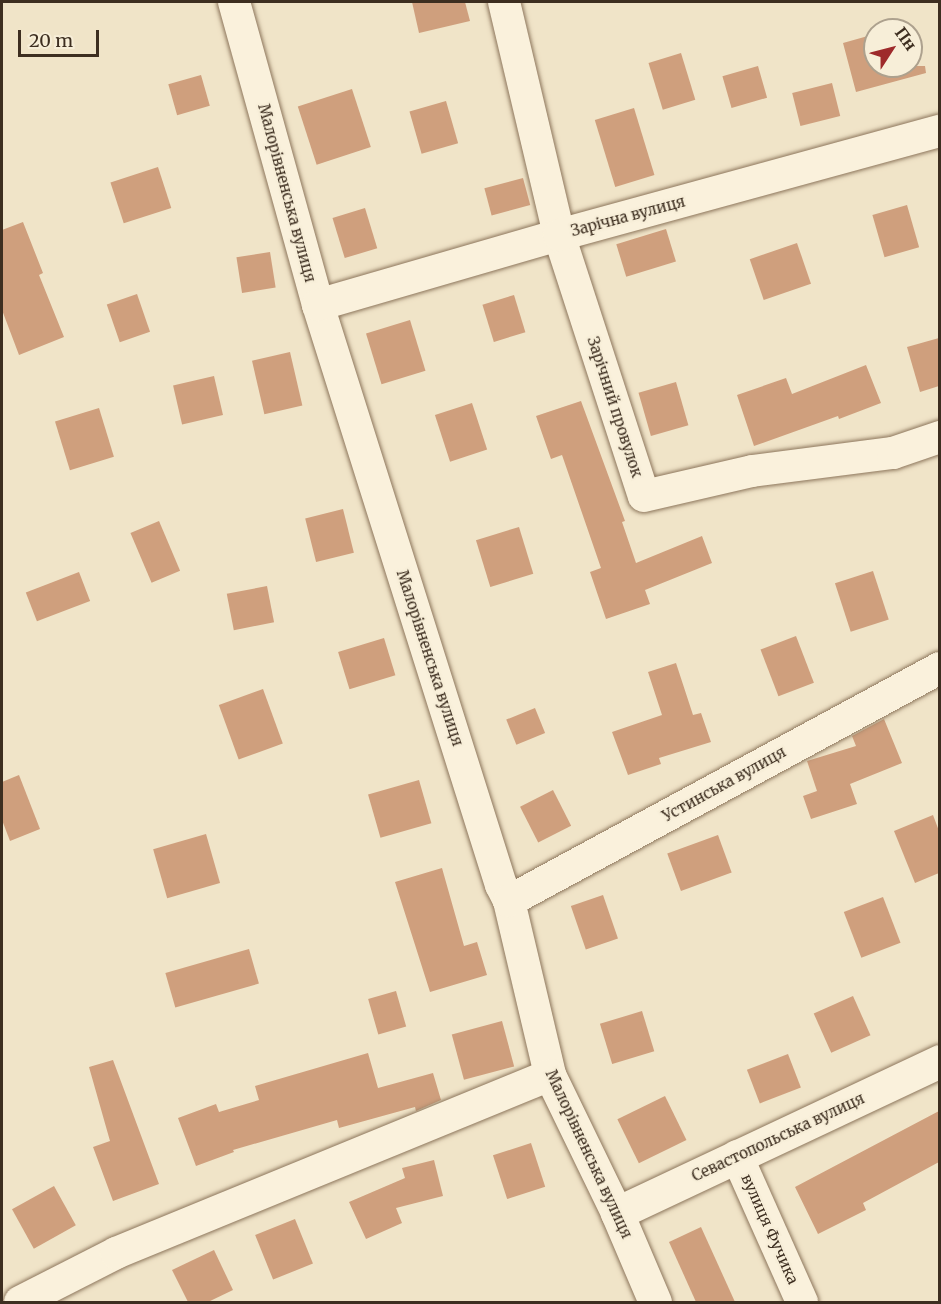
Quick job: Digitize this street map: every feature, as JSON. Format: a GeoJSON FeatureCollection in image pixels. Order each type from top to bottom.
{"type":"FeatureCollection","features":[{"type":"Feature","properties":{"kind":"street","name":"Малорівненська вулиця"},"geometry":{"type":"LineString","coordinates":[[234,2],[318,305],[501,885],[509,901],[550,1075],[617,1213],[655,1302]]}},
{"type":"Feature","properties":{"kind":"street"},"geometry":{"type":"LineString","coordinates":[[504,2],[559,235]]}},
{"type":"Feature","properties":{"kind":"street","name":"Зарічна вулиця"},"geometry":{"type":"LineString","coordinates":[[318,305],[559,235],[939,131]]}},
{"type":"Feature","properties":{"kind":"street","name":"Зарічний провулок"},"geometry":{"type":"LineString","coordinates":[[559,235],[644,496],[752,471],[893,453],[939,437]]}},
{"type":"Feature","properties":{"kind":"street","name":"Устинська вулиця"},"geometry":{"type":"LineString","coordinates":[[509,901],[939,668]]}},
{"type":"Feature","properties":{"kind":"street","name":"Севастопольська вулиця"},"geometry":{"type":"LineString","coordinates":[[617,1213],[939,1061]]}},
{"type":"Feature","properties":{"kind":"street"},"geometry":{"type":"LineString","coordinates":[[20,1302],[116,1252],[550,1075]]}},
{"type":"Feature","properties":{"kind":"street","name":"вулиця Фучика"},"geometry":{"type":"LineString","coordinates":[[737,1156],[802,1302]]}},
{"type":"Feature","properties":{"kind":"building"},"geometry":{"type":"Polygon","coordinates":[[[412,2],[465,2],[470,21],[419,33],[412,2]]]}},
{"type":"Feature","properties":{"kind":"building"},"geometry":{"type":"Polygon","coordinates":[[[863,37],[863,78],[908,78],[856,92],[843,43],[863,37]]]}},
{"type":"Feature","properties":{"kind":"building"},"geometry":{"type":"Polygon","coordinates":[[[681,53],[695,100],[663,110],[648,63],[681,53]]]}},
{"type":"Feature","properties":{"kind":"building"},"geometry":{"type":"Polygon","coordinates":[[[758,66],[767,98],[732,108],[722,76],[758,66]]]}},
{"type":"Feature","properties":{"kind":"building"},"geometry":{"type":"Polygon","coordinates":[[[201,75],[210,106],[177,115],[168,84],[201,75]]]}},
{"type":"Feature","properties":{"kind":"building"},"geometry":{"type":"Polygon","coordinates":[[[832,83],[840,116],[800,126],[792,93],[832,83]]]}},
{"type":"Feature","properties":{"kind":"building"},"geometry":{"type":"Polygon","coordinates":[[[352,89],[371,147],[317,165],[298,107],[352,89]]]}},
{"type":"Feature","properties":{"kind":"building"},"geometry":{"type":"Polygon","coordinates":[[[446,101],[458,143],[422,154],[409,111],[446,101]]]}},
{"type":"Feature","properties":{"kind":"building"},"geometry":{"type":"Polygon","coordinates":[[[634,108],[654,175],[615,187],[595,120],[634,108]]]}},
{"type":"Feature","properties":{"kind":"building"},"geometry":{"type":"Polygon","coordinates":[[[158,167],[171,208],[124,223],[110,182],[158,167]]]}},
{"type":"Feature","properties":{"kind":"building"},"geometry":{"type":"Polygon","coordinates":[[[523,178],[530,205],[492,215],[484,188],[523,178]]]}},
{"type":"Feature","properties":{"kind":"building"},"geometry":{"type":"Polygon","coordinates":[[[907,205],[919,247],[885,257],[872,215],[907,205]]]}},
{"type":"Feature","properties":{"kind":"building"},"geometry":{"type":"Polygon","coordinates":[[[365,208],[377,248],[345,258],[332,218],[365,208]]]}},
{"type":"Feature","properties":{"kind":"building"},"geometry":{"type":"Polygon","coordinates":[[[23,222],[43,273],[39,275],[64,337],[19,355],[2,310],[2,230],[23,222]]]}},
{"type":"Feature","properties":{"kind":"building"},"geometry":{"type":"Polygon","coordinates":[[[666,229],[676,262],[626,277],[616,244],[666,229]]]}},
{"type":"Feature","properties":{"kind":"building"},"geometry":{"type":"Polygon","coordinates":[[[797,243],[811,284],[764,300],[750,259],[797,243]]]}},
{"type":"Feature","properties":{"kind":"building"},"geometry":{"type":"Polygon","coordinates":[[[270,252],[276,288],[242,293],[236,257],[270,252]]]}},
{"type":"Feature","properties":{"kind":"building"},"geometry":{"type":"Polygon","coordinates":[[[137,294],[150,332],[120,342],[107,304],[137,294]]]}},
{"type":"Feature","properties":{"kind":"building"},"geometry":{"type":"Polygon","coordinates":[[[514,295],[525,332],[494,342],[482,305],[514,295]]]}},
{"type":"Feature","properties":{"kind":"building"},"geometry":{"type":"Polygon","coordinates":[[[410,320],[425,371],[382,384],[366,333],[410,320]]]}},
{"type":"Feature","properties":{"kind":"building"},"geometry":{"type":"Polygon","coordinates":[[[939,338],[939,386],[920,392],[907,347],[939,338]]]}},
{"type":"Feature","properties":{"kind":"building"},"geometry":{"type":"Polygon","coordinates":[[[290,352],[302,406],[264,414],[252,361],[290,352]]]}},
{"type":"Feature","properties":{"kind":"building"},"geometry":{"type":"Polygon","coordinates":[[[866,365],[881,403],[754,446],[737,395],[786,378],[792,394],[866,365]]]}},
{"type":"Feature","properties":{"kind":"building"},"geometry":{"type":"Polygon","coordinates":[[[214,376],[223,415],[182,424],[173,385],[214,376]]]}},
{"type":"Feature","properties":{"kind":"building"},"geometry":{"type":"Polygon","coordinates":[[[676,382],[688,425],[651,436],[639,393],[676,382]]]}},
{"type":"Feature","properties":{"kind":"building"},"geometry":{"type":"Polygon","coordinates":[[[581,401],[625,521],[622,522],[636,563],[702,536],[712,563],[645,590],[650,604],[606,619],[590,572],[601,568],[562,455],[551,459],[536,416],[581,401]]]}},
{"type":"Feature","properties":{"kind":"building"},"geometry":{"type":"Polygon","coordinates":[[[472,403],[487,450],[450,462],[435,415],[472,403]]]}},
{"type":"Feature","properties":{"kind":"building"},"geometry":{"type":"Polygon","coordinates":[[[99,408],[114,457],[70,470],[55,421],[99,408]]]}},
{"type":"Feature","properties":{"kind":"building"},"geometry":{"type":"Polygon","coordinates":[[[343,509],[354,553],[316,562],[305,518],[343,509]]]}},
{"type":"Feature","properties":{"kind":"building"},"geometry":{"type":"Polygon","coordinates":[[[159,521],[180,571],[152,583],[130,533],[159,521]]]}},
{"type":"Feature","properties":{"kind":"building"},"geometry":{"type":"Polygon","coordinates":[[[519,527],[533,574],[490,587],[476,540],[519,527]]]}},
{"type":"Feature","properties":{"kind":"building"},"geometry":{"type":"Polygon","coordinates":[[[873,571],[889,620],[851,632],[835,583],[873,571]]]}},
{"type":"Feature","properties":{"kind":"building"},"geometry":{"type":"Polygon","coordinates":[[[79,572],[90,601],[37,621],[26,592],[79,572]]]}},
{"type":"Feature","properties":{"kind":"building"},"geometry":{"type":"Polygon","coordinates":[[[267,586],[274,622],[234,630],[227,594],[267,586]]]}},
{"type":"Feature","properties":{"kind":"building"},"geometry":{"type":"Polygon","coordinates":[[[796,636],[814,683],[778,696],[761,650],[796,636]]]}},
{"type":"Feature","properties":{"kind":"building"},"geometry":{"type":"Polygon","coordinates":[[[384,638],[395,675],[349,689],[338,652],[384,638]]]}},
{"type":"Feature","properties":{"kind":"building"},"geometry":{"type":"Polygon","coordinates":[[[676,663],[693,715],[701,713],[711,742],[659,758],[661,764],[628,775],[612,732],[662,715],[648,672],[676,663]]]}},
{"type":"Feature","properties":{"kind":"building"},"geometry":{"type":"Polygon","coordinates":[[[263,689],[283,744],[239,760],[219,705],[263,689]]]}},
{"type":"Feature","properties":{"kind":"building"},"geometry":{"type":"Polygon","coordinates":[[[535,708],[545,733],[516,745],[506,720],[535,708]]]}},
{"type":"Feature","properties":{"kind":"building"},"geometry":{"type":"Polygon","coordinates":[[[884,719],[902,763],[850,784],[857,804],[811,819],[803,796],[817,791],[807,761],[856,746],[852,736],[884,719]]]}},
{"type":"Feature","properties":{"kind":"building"},"geometry":{"type":"Polygon","coordinates":[[[19,775],[40,829],[10,841],[2,820],[2,782],[19,775]]]}},
{"type":"Feature","properties":{"kind":"building"},"geometry":{"type":"Polygon","coordinates":[[[419,780],[431,823],[380,838],[368,795],[419,780]]]}},
{"type":"Feature","properties":{"kind":"building"},"geometry":{"type":"Polygon","coordinates":[[[553,790],[571,826],[538,842],[520,807],[553,790]]]}},
{"type":"Feature","properties":{"kind":"building"},"geometry":{"type":"Polygon","coordinates":[[[933,815],[939,831],[939,873],[915,883],[894,831],[933,815]]]}},
{"type":"Feature","properties":{"kind":"building"},"geometry":{"type":"Polygon","coordinates":[[[206,834],[220,883],[167,898],[153,849],[206,834]]]}},
{"type":"Feature","properties":{"kind":"building"},"geometry":{"type":"Polygon","coordinates":[[[718,835],[732,873],[681,891],[667,853],[718,835]]]}},
{"type":"Feature","properties":{"kind":"building"},"geometry":{"type":"Polygon","coordinates":[[[442,868],[464,946],[477,942],[487,975],[430,992],[395,882],[442,868]]]}},
{"type":"Feature","properties":{"kind":"building"},"geometry":{"type":"Polygon","coordinates":[[[603,895],[618,938],[586,950],[571,906],[603,895]]]}},
{"type":"Feature","properties":{"kind":"building"},"geometry":{"type":"Polygon","coordinates":[[[883,897],[901,943],[861,958],[844,912],[883,897]]]}},
{"type":"Feature","properties":{"kind":"building"},"geometry":{"type":"Polygon","coordinates":[[[249,949],[259,984],[175,1008],[165,973],[249,949]]]}},
{"type":"Feature","properties":{"kind":"building"},"geometry":{"type":"Polygon","coordinates":[[[396,991],[406,1027],[378,1035],[368,999],[396,991]]]}},
{"type":"Feature","properties":{"kind":"building"},"geometry":{"type":"Polygon","coordinates":[[[853,996],[870,1035],[831,1053],[814,1013],[853,996]]]}},
{"type":"Feature","properties":{"kind":"building"},"geometry":{"type":"Polygon","coordinates":[[[642,1011],[654,1051],[612,1064],[600,1024],[642,1011]]]}},
{"type":"Feature","properties":{"kind":"building"},"geometry":{"type":"Polygon","coordinates":[[[502,1021],[514,1066],[464,1080],[452,1034],[502,1021]]]}},
{"type":"Feature","properties":{"kind":"building"},"geometry":{"type":"Polygon","coordinates":[[[368,1053],[378,1088],[433,1073],[441,1100],[416,1111],[415,1107],[339,1128],[337,1120],[233,1150],[234,1152],[196,1166],[178,1118],[216,1104],[219,1112],[259,1100],[255,1086],[368,1053]]]}},
{"type":"Feature","properties":{"kind":"building"},"geometry":{"type":"Polygon","coordinates":[[[788,1054],[801,1088],[760,1103],[747,1070],[788,1054]]]}},
{"type":"Feature","properties":{"kind":"building"},"geometry":{"type":"Polygon","coordinates":[[[113,1060],[159,1184],[113,1201],[93,1147],[110,1141],[89,1067],[113,1060]]]}},
{"type":"Feature","properties":{"kind":"building"},"geometry":{"type":"Polygon","coordinates":[[[665,1096],[686,1140],[639,1163],[617,1119],[665,1096]]]}},
{"type":"Feature","properties":{"kind":"building"},"geometry":{"type":"Polygon","coordinates":[[[939,1111],[939,1162],[863,1203],[866,1210],[818,1234],[795,1187],[939,1111]]]}},
{"type":"Feature","properties":{"kind":"building"},"geometry":{"type":"Polygon","coordinates":[[[531,1143],[545,1187],[507,1199],[493,1155],[531,1143]]]}},
{"type":"Feature","properties":{"kind":"building"},"geometry":{"type":"Polygon","coordinates":[[[434,1160],[443,1196],[396,1208],[402,1223],[366,1239],[349,1202],[405,1178],[402,1168],[434,1160]]]}},
{"type":"Feature","properties":{"kind":"building"},"geometry":{"type":"Polygon","coordinates":[[[54,1186],[76,1225],[34,1249],[12,1209],[54,1186]]]}},
{"type":"Feature","properties":{"kind":"building"},"geometry":{"type":"Polygon","coordinates":[[[295,1219],[313,1264],[273,1280],[255,1235],[295,1219]]]}},
{"type":"Feature","properties":{"kind":"building"},"geometry":{"type":"Polygon","coordinates":[[[701,1227],[735,1302],[696,1302],[669,1242],[701,1227]]]}},
{"type":"Feature","properties":{"kind":"building"},"geometry":{"type":"Polygon","coordinates":[[[214,1250],[233,1290],[208,1302],[188,1302],[172,1270],[214,1250]]]}}]}
